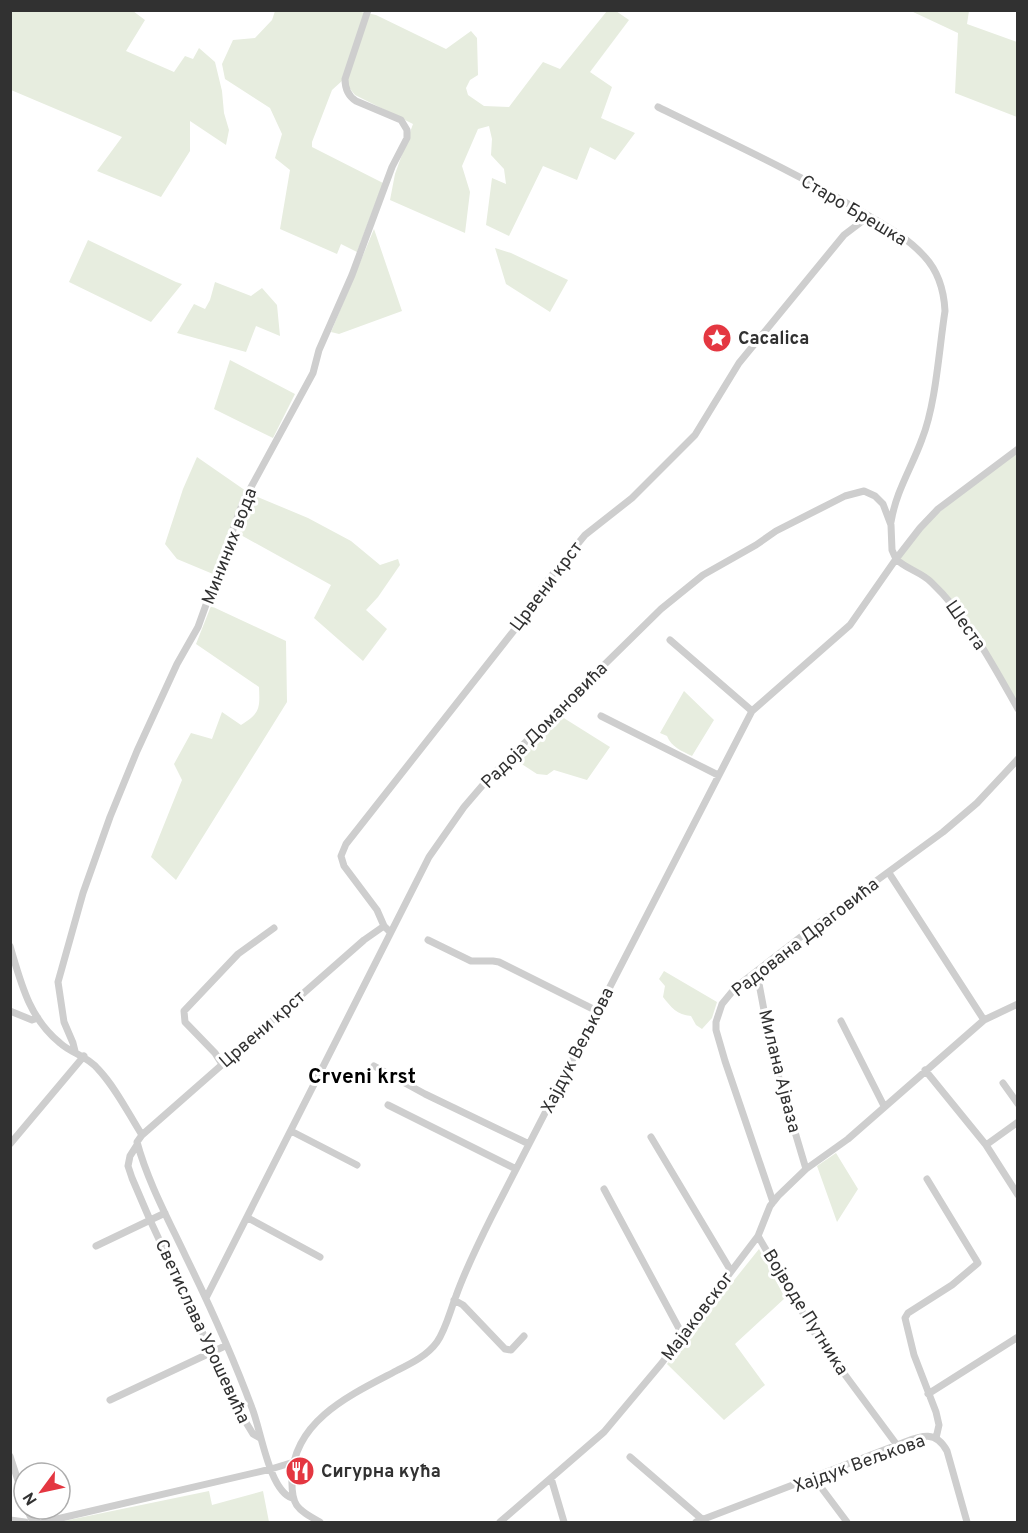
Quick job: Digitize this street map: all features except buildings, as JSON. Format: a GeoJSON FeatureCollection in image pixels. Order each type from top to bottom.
{"type":"FeatureCollection","features":[{"type":"Feature","properties":{"kind":"street","name":"Мининих вода"},"geometry":{"type":"LineString","coordinates":[[75,1051],[64,1022],[58,982],[83,893],[110,817],[177,664],[198,627],[243,502],[313,373],[319,350],[352,275],[392,168],[407,138],[407,130],[401,120],[356,101],[345,88],[345,80],[368,10]]}},
{"type":"Feature","properties":{"kind":"street","name":"Старо Брешка"},"geometry":{"type":"LineString","coordinates":[[658,107],[798,176],[884,224],[923,255],[937,275],[944,296],[943,322],[927,422],[922,439],[897,494],[891,525]]}},
{"type":"Feature","properties":{"kind":"street","name":"Црвени крст"},"geometry":{"type":"LineString","coordinates":[[390,932],[384,926],[377,910],[348,875],[341,856],[346,844],[523,619],[543,586],[571,551],[585,535],[632,498],[695,435],[739,363],[844,235],[869,216]]}},
{"type":"Feature","properties":{"kind":"street","name":"Хајдук Вељкова"},"geometry":{"type":"LineString","coordinates":[[292,1498],[294,1462],[301,1443],[312,1427],[342,1399],[416,1360],[437,1342],[471,1259],[752,711],[850,625],[896,559],[938,509],[1017,449]]}},
{"type":"Feature","properties":{"kind":"street","name":"Радоја Домановића"},"geometry":{"type":"LineString","coordinates":[[206,1298],[429,857],[464,807],[488,780],[633,635],[687,587],[776,531],[852,493],[864,491],[875,496],[883,504],[891,525],[892,550],[896,559]]}},
{"type":"Feature","properties":{"kind":"street","name":"Шеста"},"geometry":{"type":"LineString","coordinates":[[896,559],[928,578],[945,595],[990,659],[1017,709]]}},
{"type":"Feature","properties":{"kind":"street"},"geometry":{"type":"LineString","coordinates":[[670,640],[752,711]]}},
{"type":"Feature","properties":{"kind":"street"},"geometry":{"type":"LineString","coordinates":[[601,716],[718,775]]}},
{"type":"Feature","properties":{"kind":"street","name":"Радована Драговића"},"geometry":{"type":"LineString","coordinates":[[773,1202],[728,1072],[716,1030],[719,1010],[736,987],[943,832],[976,803],[1017,759]]}},
{"type":"Feature","properties":{"kind":"street"},"geometry":{"type":"LineString","coordinates":[[889,873],[984,1020]]}},
{"type":"Feature","properties":{"kind":"street","name":"Црвени крст"},"geometry":{"type":"LineString","coordinates":[[142,1134],[370,935],[384,926]]}},
{"type":"Feature","properties":{"kind":"street"},"geometry":{"type":"LineString","coordinates":[[222,1064],[215,1053],[185,1022],[184,1011],[238,954],[274,928]]}},
{"type":"Feature","properties":{"kind":"street"},"geometry":{"type":"LineString","coordinates":[[428,940],[471,961],[499,962],[597,1011]]}},
{"type":"Feature","properties":{"kind":"street"},"geometry":{"type":"LineString","coordinates":[[10,946],[20,984],[30,1007],[46,1030],[62,1046],[84,1056],[98,1068],[142,1134]]}},
{"type":"Feature","properties":{"kind":"street","name":"Милана Ајваза"},"geometry":{"type":"LineString","coordinates":[[757,973],[773,1058],[806,1169]]}},
{"type":"Feature","properties":{"kind":"street","name":"Мајаковског"},"geometry":{"type":"LineString","coordinates":[[500,1522],[604,1432],[661,1365],[682,1334],[758,1236],[773,1202],[806,1169],[848,1138],[984,1020],[1017,1004]]}},
{"type":"Feature","properties":{"kind":"street"},"geometry":{"type":"LineString","coordinates":[[10,1011],[32,1020],[38,1018]]}},
{"type":"Feature","properties":{"kind":"street"},"geometry":{"type":"LineString","coordinates":[[841,1021],[884,1106]]}},
{"type":"Feature","properties":{"kind":"street"},"geometry":{"type":"LineString","coordinates":[[10,1144],[84,1056]]}},
{"type":"Feature","properties":{"kind":"street"},"geometry":{"type":"LineString","coordinates":[[374,1066],[425,1094],[529,1144]]}},
{"type":"Feature","properties":{"kind":"street"},"geometry":{"type":"LineString","coordinates":[[925,1070],[986,1145],[1016,1190]]}},
{"type":"Feature","properties":{"kind":"street"},"geometry":{"type":"LineString","coordinates":[[1003,1083],[1017,1104]]}},
{"type":"Feature","properties":{"kind":"street"},"geometry":{"type":"LineString","coordinates":[[388,1105],[516,1169]]}},
{"type":"Feature","properties":{"kind":"street"},"geometry":{"type":"LineString","coordinates":[[986,1145],[1017,1122]]}},
{"type":"Feature","properties":{"kind":"street"},"geometry":{"type":"LineString","coordinates":[[291,1131],[357,1165]]}},
{"type":"Feature","properties":{"kind":"street","name":"Светислава Урошевића"},"geometry":{"type":"LineString","coordinates":[[142,1134],[130,1155],[128,1166],[150,1220],[248,1428],[260,1438]]}},
{"type":"Feature","properties":{"kind":"street"},"geometry":{"type":"LineString","coordinates":[[651,1137],[730,1271]]}},
{"type":"Feature","properties":{"kind":"street","name":"Светислава Урошевића"},"geometry":{"type":"LineString","coordinates":[[137,1145],[165,1213],[206,1298],[256,1419],[271,1469],[284,1494],[292,1498]]}},
{"type":"Feature","properties":{"kind":"street"},"geometry":{"type":"LineString","coordinates":[[927,1179],[978,1263],[952,1285],[906,1315],[905,1318],[914,1355],[939,1425],[936,1438]]}},
{"type":"Feature","properties":{"kind":"street"},"geometry":{"type":"LineString","coordinates":[[604,1189],[682,1334]]}},
{"type":"Feature","properties":{"kind":"street","name":"Светислава Урошевића"},"geometry":{"type":"LineString","coordinates":[[96,1246],[165,1213]]}},
{"type":"Feature","properties":{"kind":"street"},"geometry":{"type":"LineString","coordinates":[[248,1218],[320,1257]]}},
{"type":"Feature","properties":{"kind":"street","name":"Војводе Путника"},"geometry":{"type":"LineString","coordinates":[[758,1236],[817,1337],[897,1445]]}},
{"type":"Feature","properties":{"kind":"street"},"geometry":{"type":"LineString","coordinates":[[454,1300],[463,1305],[505,1349],[511,1350],[524,1336]]}},
{"type":"Feature","properties":{"kind":"street"},"geometry":{"type":"LineString","coordinates":[[928,1394],[1017,1337]]}},
{"type":"Feature","properties":{"kind":"street"},"geometry":{"type":"LineString","coordinates":[[110,1400],[225,1346]]}},
{"type":"Feature","properties":{"kind":"street","name":"Хајдук Вељкова"},"geometry":{"type":"LineString","coordinates":[[699,1521],[924,1436],[936,1438],[943,1443],[968,1522]]}},
{"type":"Feature","properties":{"kind":"street"},"geometry":{"type":"LineString","coordinates":[[630,1457],[699,1521]]}},
{"type":"Feature","properties":{"kind":"street"},"geometry":{"type":"LineString","coordinates":[[44,1522],[294,1462]]}},
{"type":"Feature","properties":{"kind":"street"},"geometry":{"type":"LineString","coordinates":[[551,1478],[564,1522]]}},
{"type":"Feature","properties":{"kind":"street"},"geometry":{"type":"LineString","coordinates":[[814,1478],[847,1522]]}},
{"type":"Feature","properties":{"kind":"street"},"geometry":{"type":"LineString","coordinates":[[292,1498],[296,1507],[315,1521]]}},
{"type":"Feature","properties":{"kind":"street"},"geometry":{"type":"LineString","coordinates":[[10,1520],[37,1522]]}},
{"type":"Feature","properties":{"kind":"shaded area"},"geometry":{"type":"Polygon","coordinates":[[[10,11],[133,11],[145,20],[126,51],[174,72],[185,56],[193,59],[199,48],[215,62],[229,130],[226,145],[190,121],[190,151],[161,197],[97,171],[122,137],[11,90],[10,11]]]}},
{"type":"Feature","properties":{"kind":"shaded area"},"geometry":{"type":"Polygon","coordinates":[[[275,11],[356,11],[376,15],[446,49],[471,31],[477,38],[478,75],[470,80],[466,88],[468,95],[484,106],[509,107],[543,62],[560,69],[607,11],[616,11],[629,20],[590,72],[612,87],[601,118],[635,133],[615,160],[590,147],[577,180],[543,166],[509,236],[486,225],[492,178],[506,184],[504,169],[491,155],[492,139],[489,126],[478,129],[462,166],[470,192],[465,233],[390,200],[395,174],[413,124],[355,95],[343,80],[332,90],[312,147],[383,183],[357,252],[341,244],[337,254],[280,229],[290,170],[275,158],[282,134],[270,108],[225,79],[222,64],[233,40],[255,38],[272,20],[275,11]]]}},
{"type":"Feature","properties":{"kind":"shaded area"},"geometry":{"type":"Polygon","coordinates":[[[911,11],[969,11],[967,24],[1017,42],[1017,117],[955,93],[958,33],[911,11]]]}},
{"type":"Feature","properties":{"kind":"shaded area"},"geometry":{"type":"Polygon","coordinates":[[[374,229],[402,311],[339,334],[331,332],[374,229]]]}},
{"type":"Feature","properties":{"kind":"shaded area"},"geometry":{"type":"Polygon","coordinates":[[[88,240],[182,284],[151,322],[69,282],[88,240]]]}},
{"type":"Feature","properties":{"kind":"shaded area"},"geometry":{"type":"Polygon","coordinates":[[[495,248],[511,253],[568,280],[550,312],[506,284],[495,248]]]}},
{"type":"Feature","properties":{"kind":"shaded area"},"geometry":{"type":"Polygon","coordinates":[[[215,282],[251,296],[262,288],[277,305],[280,336],[256,326],[246,352],[177,333],[194,304],[205,309],[215,282]]]}},
{"type":"Feature","properties":{"kind":"shaded area"},"geometry":{"type":"Polygon","coordinates":[[[230,360],[295,394],[273,438],[214,409],[230,360]]]}},
{"type":"Feature","properties":{"kind":"shaded area"},"geometry":{"type":"Polygon","coordinates":[[[1017,449],[1017,709],[990,659],[945,595],[896,559],[920,528],[1017,449]]]}},
{"type":"Feature","properties":{"kind":"shaded area"},"geometry":{"type":"Polygon","coordinates":[[[197,457],[246,491],[213,574],[177,559],[165,544],[183,489],[197,457]]]}},
{"type":"Feature","properties":{"kind":"shaded area"},"geometry":{"type":"Polygon","coordinates":[[[253,495],[308,518],[351,541],[380,565],[398,559],[400,565],[366,610],[387,629],[363,661],[314,618],[331,585],[239,534],[253,495]]]}},
{"type":"Feature","properties":{"kind":"shaded area"},"geometry":{"type":"Polygon","coordinates":[[[211,606],[286,641],[287,702],[176,880],[151,857],[182,780],[174,764],[191,733],[212,739],[222,712],[241,725],[255,714],[259,706],[259,687],[196,644],[211,606]]]}},
{"type":"Feature","properties":{"kind":"shaded area"},"geometry":{"type":"Polygon","coordinates":[[[684,691],[714,720],[692,756],[677,748],[667,736],[660,733],[684,691]]]}},
{"type":"Feature","properties":{"kind":"shaded area"},"geometry":{"type":"Polygon","coordinates":[[[559,715],[610,747],[587,780],[554,770],[547,775],[537,774],[514,759],[559,715]]]}},
{"type":"Feature","properties":{"kind":"shaded area"},"geometry":{"type":"Polygon","coordinates":[[[664,971],[717,1002],[712,1018],[702,1029],[696,1025],[691,1016],[678,1012],[663,997],[665,986],[659,979],[664,971]]]}},
{"type":"Feature","properties":{"kind":"shaded area"},"geometry":{"type":"Polygon","coordinates":[[[836,1153],[858,1189],[837,1222],[817,1166],[836,1153]]]}},
{"type":"Feature","properties":{"kind":"shaded area"},"geometry":{"type":"Polygon","coordinates":[[[759,1249],[785,1298],[735,1344],[765,1385],[724,1420],[667,1364],[759,1249]]]}},
{"type":"Feature","properties":{"kind":"shaded area"},"geometry":{"type":"Polygon","coordinates":[[[209,1491],[212,1505],[263,1491],[269,1522],[59,1522],[209,1491]]]}},
{"type":"Feature","properties":{"kind":"place","name":"Cacalica"},"geometry":{"type":"Point","coordinates":[717,338]}},
{"type":"Feature","properties":{"kind":"place","name":"Сигурна кућа"},"geometry":{"type":"Point","coordinates":[300,1471]}},
{"type":"Feature","properties":{"kind":"district","name":"Crveni krst"},"geometry":{"type":"Point","coordinates":[362,1076]}}]}
